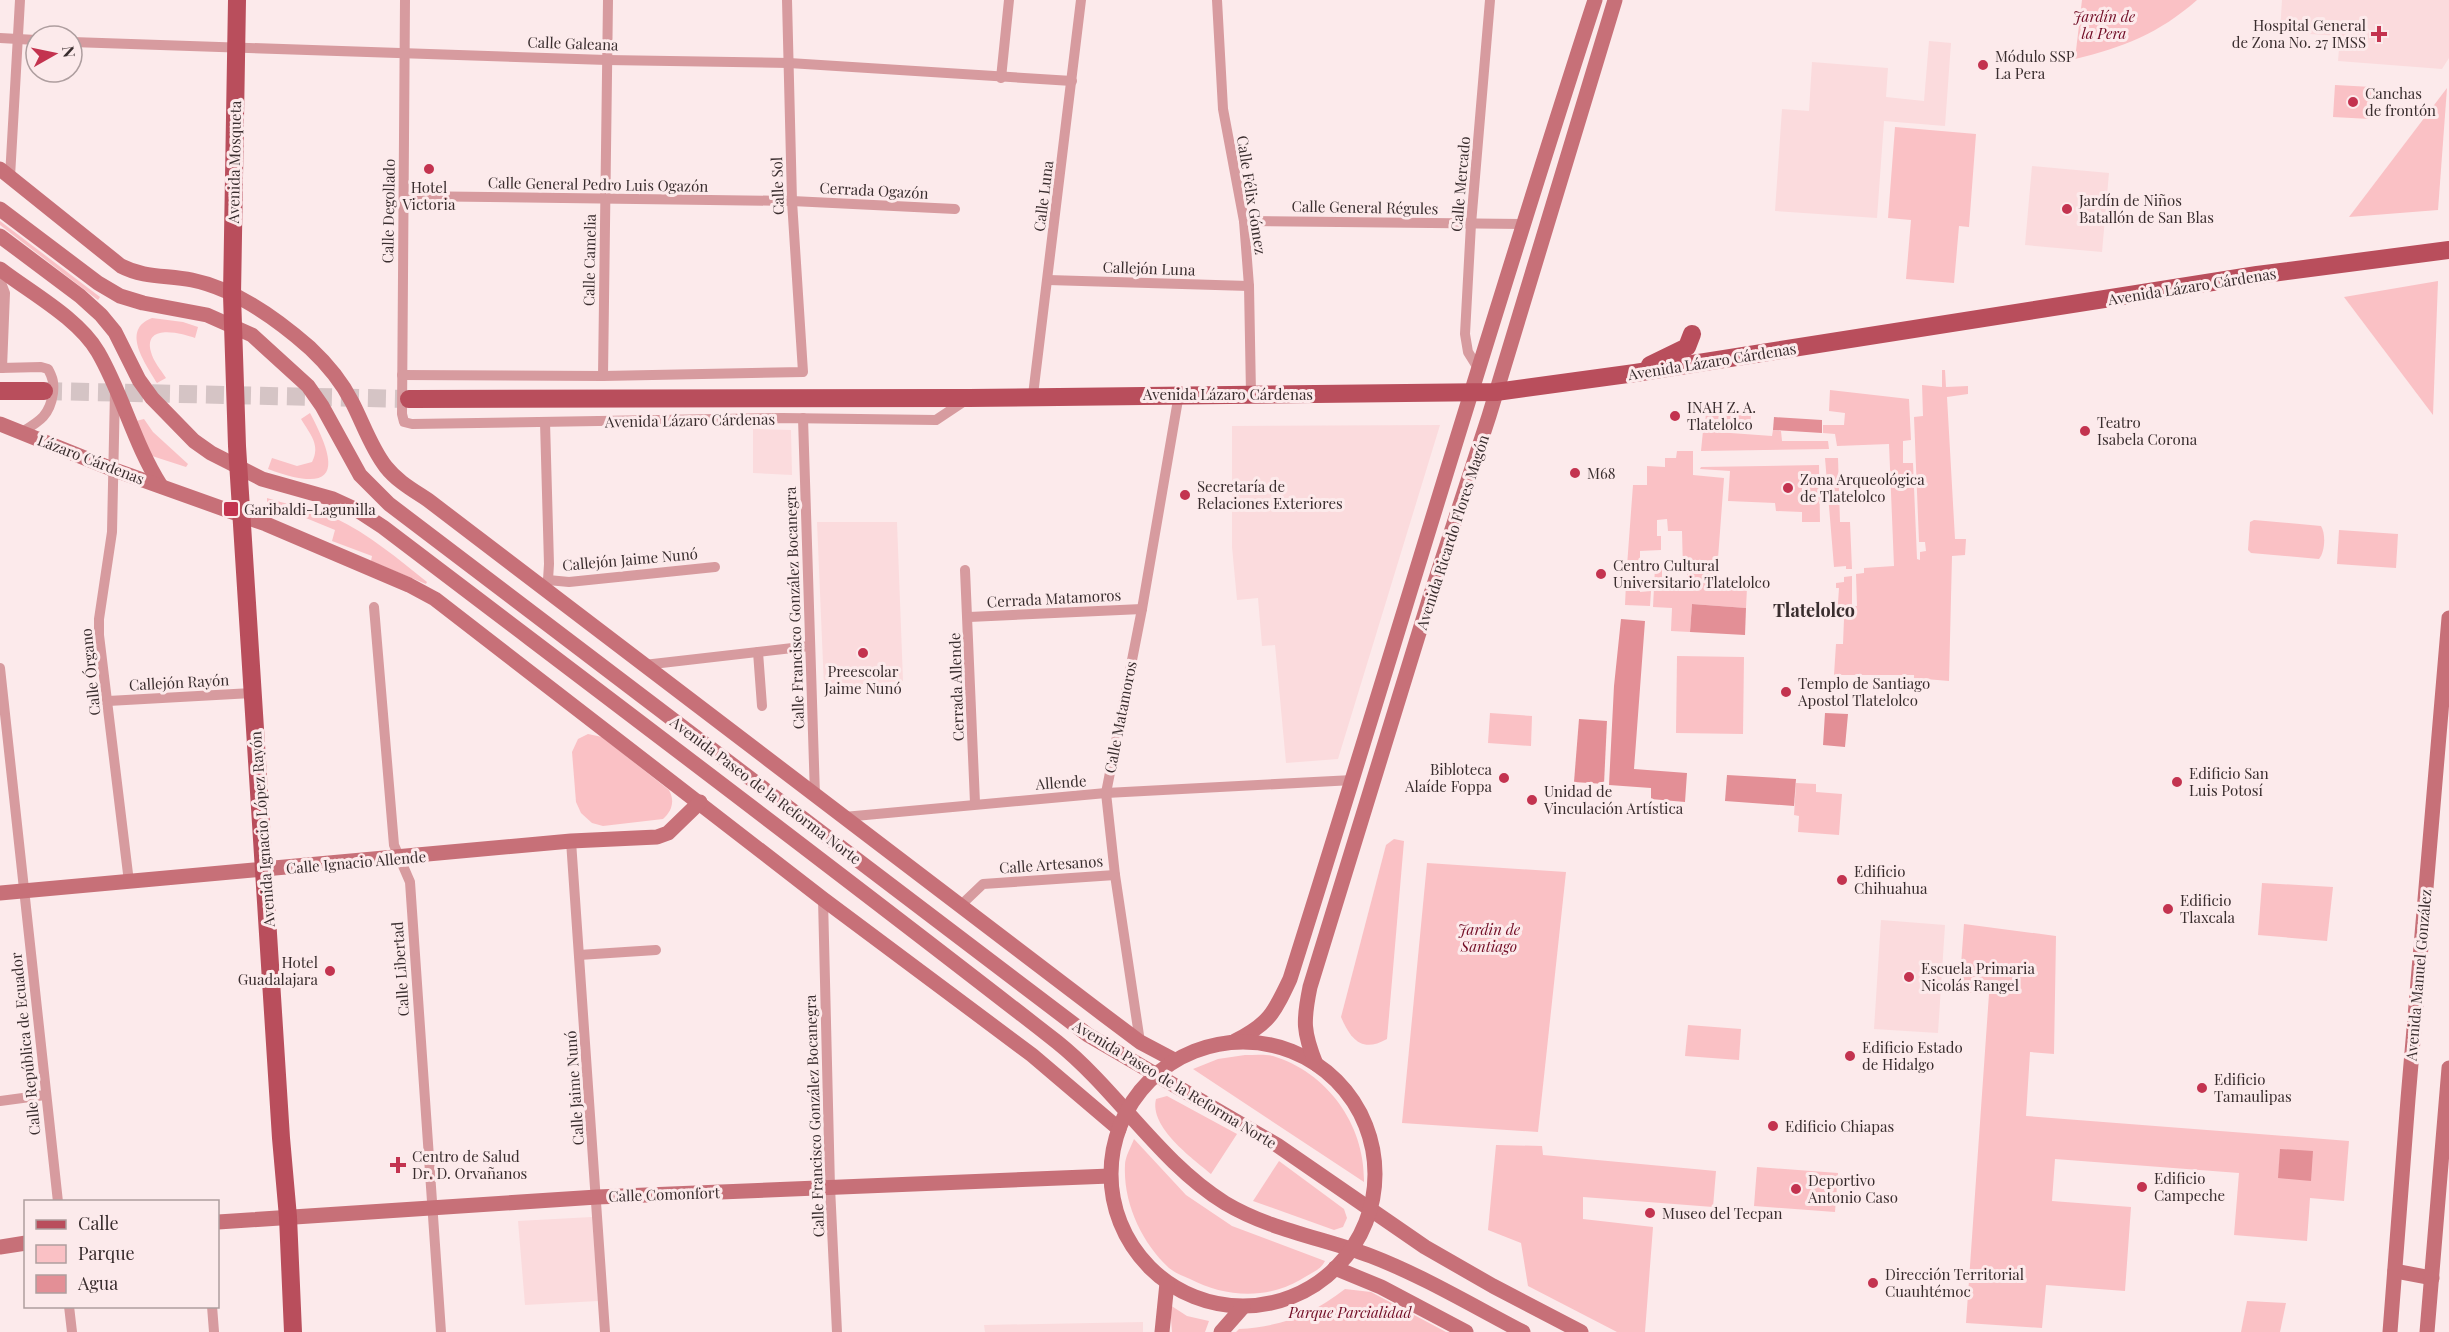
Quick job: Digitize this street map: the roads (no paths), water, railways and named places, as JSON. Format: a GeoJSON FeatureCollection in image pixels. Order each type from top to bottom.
{"type":"FeatureCollection","features":[{"type":"Feature","properties":{"kind":"main road","name":"Avenida Mosqueta"},"geometry":{"type":"LineString","coordinates":[[233,325],[237,0]]}},
{"type":"Feature","properties":{"kind":"main road","name":"Avenida Ricardo Flores Magón"},"geometry":{"type":"LineString","coordinates":[[1235,1041],[1257,1030],[1269,1019],[1290,979],[1384,681],[1407,595],[1522,224],[1595,0]]}},
{"type":"Feature","properties":{"kind":"main road","name":"Avenida Ricardo Flores Magón"},"geometry":{"type":"LineString","coordinates":[[1316,1064],[1305,1037],[1305,1011],[1310,987],[1433,586],[1496,392],[1615,0]]}},
{"type":"Feature","properties":{"kind":"main road","name":"Avenida Paseo de la Reforma Norte"},"geometry":{"type":"LineString","coordinates":[[5,173],[121,266],[136,274],[192,280],[232,295],[280,324],[312,350],[337,378],[351,400],[375,450],[398,480],[544,583],[644,665],[1140,1042],[1174,1060]]}},
{"type":"Feature","properties":{"kind":"main road","name":"Avenida Paseo de la Reforma Norte"},"geometry":{"type":"LineString","coordinates":[[0,209],[98,283],[120,296],[143,303],[207,315],[252,334],[308,386],[322,405],[360,475],[389,504],[1088,1035],[1277,1145],[1425,1247],[1581,1332]]}},
{"type":"Feature","properties":{"kind":"main road","name":"Avenida Paseo de la Reforma Norte"},"geometry":{"type":"LineString","coordinates":[[0,236],[80,296],[101,315],[115,332],[139,380],[152,398],[172,421],[211,453],[262,479],[333,500],[357,510],[383,527],[784,830],[1063,1047],[1182,1167],[1223,1202],[1245,1214],[1274,1225],[1392,1265],[1522,1332]]}},
{"type":"Feature","properties":{"kind":"main road","name":"Avenida Lázaro Cárdenas"},"geometry":{"type":"LineString","coordinates":[[409,399],[969,398],[1033,395],[1496,392],[1635,373],[2224,280],[2449,250]]}},
{"type":"Feature","properties":{"kind":"main road"},"geometry":{"type":"LineString","coordinates":[[1,276],[77,328],[97,350],[145,459],[161,486],[241,514],[409,585],[435,599],[823,899],[1032,1055],[1119,1129]]}},
{"type":"Feature","properties":{"kind":"main road","name":"Avenida Ignacio López Rayón"},"geometry":{"type":"LineString","coordinates":[[233,325],[238,467],[288,1217],[293,1332]]}},
{"type":"Feature","properties":{"kind":"main road"},"geometry":{"type":"LineString","coordinates":[[1635,373],[1688,347],[1692,334]]}},
{"type":"Feature","properties":{"kind":"main road"},"geometry":{"type":"LineString","coordinates":[[0,391],[44,391]]}},
{"type":"Feature","properties":{"kind":"main road","name":"Lázaro Cárdenas"},"geometry":{"type":"LineString","coordinates":[[0,424],[161,486]]}},
{"type":"Feature","properties":{"kind":"main road","name":"Avenida Manuel González"},"geometry":{"type":"LineString","coordinates":[[2390,1332],[2449,618]]}},
{"type":"Feature","properties":{"kind":"main road","name":"Calle Ignacio Allende"},"geometry":{"type":"LineString","coordinates":[[0,893],[572,841],[657,837],[668,833],[700,802]]}},
{"type":"Feature","properties":{"kind":"main road"},"geometry":{"type":"LineString","coordinates":[[1235,1041],[1277,1046],[1297,1053],[1316,1064],[1338,1082],[1355,1105],[1368,1131],[1374,1159],[1371,1208],[1352,1250],[1335,1268],[1305,1292],[1275,1303],[1243,1307],[1203,1301],[1167,1283],[1138,1255],[1118,1219],[1110,1176],[1113,1150],[1126,1112],[1139,1091],[1174,1060],[1199,1048],[1235,1041]]}},
{"type":"Feature","properties":{"kind":"main road"},"geometry":{"type":"LineString","coordinates":[[2427,1332],[2446,1133],[2449,1068]]}},
{"type":"Feature","properties":{"kind":"main road","name":"Calle Comonfort"},"geometry":{"type":"LineString","coordinates":[[219,1222],[432,1206],[597,1197],[1110,1176]]}},
{"type":"Feature","properties":{"kind":"main road"},"geometry":{"type":"LineString","coordinates":[[0,1247],[24,1243]]}},
{"type":"Feature","properties":{"kind":"main road"},"geometry":{"type":"LineString","coordinates":[[1335,1268],[1381,1287],[1466,1332]]}},
{"type":"Feature","properties":{"kind":"main road"},"geometry":{"type":"LineString","coordinates":[[2395,1271],[2432,1278]]}},
{"type":"Feature","properties":{"kind":"main road"},"geometry":{"type":"LineString","coordinates":[[1162,1332],[1167,1283]]}},
{"type":"Feature","properties":{"kind":"main road"},"geometry":{"type":"LineString","coordinates":[[1221,1332],[1243,1307]]}},
{"type":"Feature","properties":{"kind":"street"},"geometry":{"type":"LineString","coordinates":[[5,173],[20,0]]}},
{"type":"Feature","properties":{"kind":"street","name":"Calle Degollado"},"geometry":{"type":"LineString","coordinates":[[404,422],[402,375],[405,0]]}},
{"type":"Feature","properties":{"kind":"street","name":"Calle Camelia"},"geometry":{"type":"LineString","coordinates":[[603,376],[608,0]]}},
{"type":"Feature","properties":{"kind":"street","name":"Calle Sol"},"geometry":{"type":"LineString","coordinates":[[603,376],[803,372],[792,201],[787,0]]}},
{"type":"Feature","properties":{"kind":"street"},"geometry":{"type":"LineString","coordinates":[[1001,78],[1009,0]]}},
{"type":"Feature","properties":{"kind":"street","name":"Calle Luna"},"geometry":{"type":"LineString","coordinates":[[1033,395],[1081,0]]}},
{"type":"Feature","properties":{"kind":"street","name":"Calle Félix Gómez"},"geometry":{"type":"LineString","coordinates":[[1217,0],[1223,109],[1244,220],[1250,286],[1251,394]]}},
{"type":"Feature","properties":{"kind":"street","name":"Calle Mercado"},"geometry":{"type":"LineString","coordinates":[[1479,368],[1468,352],[1465,334],[1471,224],[1490,0]]}},
{"type":"Feature","properties":{"kind":"street"},"geometry":{"type":"LineString","coordinates":[[0,38],[24,40]]}},
{"type":"Feature","properties":{"kind":"street","name":"Calle Galeana"},"geometry":{"type":"LineString","coordinates":[[84,42],[404,51],[607,60],[789,63],[1072,81]]}},
{"type":"Feature","properties":{"kind":"street","name":"Calle General Pedro Luis Ogazón"},"geometry":{"type":"LineString","coordinates":[[404,196],[792,201]]}},
{"type":"Feature","properties":{"kind":"street","name":"Cerrada Ogazón"},"geometry":{"type":"LineString","coordinates":[[792,201],[955,209]]}},
{"type":"Feature","properties":{"kind":"street","name":"Calle General Régules"},"geometry":{"type":"LineString","coordinates":[[1244,220],[1522,224]]}},
{"type":"Feature","properties":{"kind":"street"},"geometry":{"type":"LineString","coordinates":[[1,276],[5,293],[1,368]]}},
{"type":"Feature","properties":{"kind":"street","name":"Callejón Luna"},"geometry":{"type":"LineString","coordinates":[[1048,280],[1250,286]]}},
{"type":"Feature","properties":{"kind":"street","name":"Lázaro Cárdenas"},"geometry":{"type":"LineString","coordinates":[[1,368],[41,367],[48,369],[52,375],[54,382],[51,405],[47,414],[22,432]]}},
{"type":"Feature","properties":{"kind":"street"},"geometry":{"type":"LineString","coordinates":[[402,375],[603,376]]}},
{"type":"Feature","properties":{"kind":"street","name":"Calle Órgano"},"geometry":{"type":"LineString","coordinates":[[115,388],[112,531],[99,619],[99,635],[129,882]]}},
{"type":"Feature","properties":{"kind":"street","name":"Calle Matamoros"},"geometry":{"type":"LineString","coordinates":[[1140,1042],[1115,875],[1106,793],[1142,609],[1179,394]]}},
{"type":"Feature","properties":{"kind":"street","name":"Avenida Lázaro Cárdenas"},"geometry":{"type":"LineString","coordinates":[[404,422],[412,424],[803,418],[936,420],[969,398]]}},
{"type":"Feature","properties":{"kind":"street","name":"Calle Francisco González Bocanegra"},"geometry":{"type":"LineString","coordinates":[[803,418],[815,796]]}},
{"type":"Feature","properties":{"kind":"street","name":"Callejón Jaime Nunó"},"geometry":{"type":"LineString","coordinates":[[545,422],[544,583],[715,567]]}},
{"type":"Feature","properties":{"kind":"street","name":"Cerrada Allende"},"geometry":{"type":"LineString","coordinates":[[965,570],[969,616],[975,803]]}},
{"type":"Feature","properties":{"kind":"street","name":"Calle Libertad"},"geometry":{"type":"LineString","coordinates":[[374,607],[394,845],[410,882],[441,1332]]}},
{"type":"Feature","properties":{"kind":"street","name":"Cerrada Matamoros"},"geometry":{"type":"LineString","coordinates":[[969,616],[1142,609]]}},
{"type":"Feature","properties":{"kind":"street"},"geometry":{"type":"LineString","coordinates":[[644,665],[810,646]]}},
{"type":"Feature","properties":{"kind":"street"},"geometry":{"type":"LineString","coordinates":[[758,652],[762,706]]}},
{"type":"Feature","properties":{"kind":"street","name":"Calle República de Ecuador"},"geometry":{"type":"LineString","coordinates":[[0,668],[58,1200]]}},
{"type":"Feature","properties":{"kind":"street","name":"Callejón Rayón"},"geometry":{"type":"LineString","coordinates":[[108,701],[252,693]]}},
{"type":"Feature","properties":{"kind":"street","name":"Allende"},"geometry":{"type":"LineString","coordinates":[[844,817],[975,803],[1106,793],[1353,780]]}},
{"type":"Feature","properties":{"kind":"street","name":"Calle Jaime Nunó"},"geometry":{"type":"LineString","coordinates":[[572,841],[605,1332]]}},
{"type":"Feature","properties":{"kind":"street","name":"Calle Artesanos"},"geometry":{"type":"LineString","coordinates":[[961,905],[978,887],[990,883],[1115,875]]}},
{"type":"Feature","properties":{"kind":"street","name":"Calle Francisco González Bocanegra"},"geometry":{"type":"LineString","coordinates":[[823,899],[830,1187],[837,1332]]}},
{"type":"Feature","properties":{"kind":"street"},"geometry":{"type":"LineString","coordinates":[[579,955],[656,950]]}},
{"type":"Feature","properties":{"kind":"street"},"geometry":{"type":"LineString","coordinates":[[0,1101],[45,1095]]}},
{"type":"Feature","properties":{"kind":"street"},"geometry":{"type":"LineString","coordinates":[[69,1308],[72,1332]]}},
{"type":"Feature","properties":{"kind":"street"},"geometry":{"type":"LineString","coordinates":[[212,1308],[214,1332]]}},
{"type":"Feature","properties":{"kind":"water"},"geometry":{"type":"Polygon","coordinates":[[[1774,417],[1822,420],[1822,433],[1773,430],[1774,417]]]}},
{"type":"Feature","properties":{"kind":"water"},"geometry":{"type":"Polygon","coordinates":[[[1692,604],[1746,608],[1745,635],[1690,632],[1692,604]]]}},
{"type":"Feature","properties":{"kind":"water"},"geometry":{"type":"Polygon","coordinates":[[[1621,619],[1645,621],[1634,769],[1687,773],[1685,802],[1651,799],[1651,788],[1609,785],[1614,686],[1621,619]]]}},
{"type":"Feature","properties":{"kind":"water"},"geometry":{"type":"Polygon","coordinates":[[[1825,713],[1848,714],[1845,747],[1823,745],[1825,713]]]}},
{"type":"Feature","properties":{"kind":"water"},"geometry":{"type":"Polygon","coordinates":[[[1579,719],[1607,721],[1604,784],[1574,782],[1579,719]]]}},
{"type":"Feature","properties":{"kind":"water"},"geometry":{"type":"Polygon","coordinates":[[[1727,775],[1796,779],[1794,806],[1725,801],[1727,775]]]}},
{"type":"Feature","properties":{"kind":"water"},"geometry":{"type":"Polygon","coordinates":[[[2280,1149],[2313,1151],[2311,1181],[2278,1178],[2280,1149]]]}},
{"type":"Feature","properties":{"kind":"tunnel"},"geometry":{"type":"LineString","coordinates":[[44,391],[409,399]]}},
{"type":"Feature","properties":{"kind":"place","name":"Hospital General de Zona No. 27 IMSS"},"geometry":{"type":"Point","coordinates":[2379,34]}},
{"type":"Feature","properties":{"kind":"place","name":"Módulo SSP La Pera"},"geometry":{"type":"Point","coordinates":[1983,65]}},
{"type":"Feature","properties":{"kind":"place","name":"Canchas de frontón"},"geometry":{"type":"Point","coordinates":[2353,102]}},
{"type":"Feature","properties":{"kind":"place","name":"Hotel Victoria"},"geometry":{"type":"Point","coordinates":[429,169]}},
{"type":"Feature","properties":{"kind":"place","name":"Jardín de Niños Batallón de San Blas"},"geometry":{"type":"Point","coordinates":[2067,209]}},
{"type":"Feature","properties":{"kind":"place","name":"INAH Z. A. Tlatelolco"},"geometry":{"type":"Point","coordinates":[1675,416]}},
{"type":"Feature","properties":{"kind":"place","name":"Teatro Isabela Corona"},"geometry":{"type":"Point","coordinates":[2085,431]}},
{"type":"Feature","properties":{"kind":"place","name":"M68"},"geometry":{"type":"Point","coordinates":[1575,473]}},
{"type":"Feature","properties":{"kind":"place","name":"Zona Arqueológica de Tlatelolco"},"geometry":{"type":"Point","coordinates":[1788,488]}},
{"type":"Feature","properties":{"kind":"place","name":"Secretaría de Relaciones Exteriores"},"geometry":{"type":"Point","coordinates":[1185,495]}},
{"type":"Feature","properties":{"kind":"place","name":"Garibaldi-Lagunilla"},"geometry":{"type":"Point","coordinates":[231,509]}},
{"type":"Feature","properties":{"kind":"place","name":"Centro Cultural Universitario Tlatelolco"},"geometry":{"type":"Point","coordinates":[1601,574]}},
{"type":"Feature","properties":{"kind":"place","name":"Preescolar Jaime Nunó"},"geometry":{"type":"Point","coordinates":[863,653]}},
{"type":"Feature","properties":{"kind":"place","name":"Templo de Santiago Apostol Tlatelolco"},"geometry":{"type":"Point","coordinates":[1786,692]}},
{"type":"Feature","properties":{"kind":"place","name":"Bibloteca Alaíde Foppa"},"geometry":{"type":"Point","coordinates":[1504,778]}},
{"type":"Feature","properties":{"kind":"place","name":"Edificio San Luis Potosí"},"geometry":{"type":"Point","coordinates":[2177,782]}},
{"type":"Feature","properties":{"kind":"place","name":"Unidad de Vinculación Artística"},"geometry":{"type":"Point","coordinates":[1532,800]}},
{"type":"Feature","properties":{"kind":"place","name":"Edificio Chihuahua"},"geometry":{"type":"Point","coordinates":[1842,880]}},
{"type":"Feature","properties":{"kind":"place","name":"Edificio Tlaxcala"},"geometry":{"type":"Point","coordinates":[2168,909]}},
{"type":"Feature","properties":{"kind":"place","name":"Hotel Guadalajara"},"geometry":{"type":"Point","coordinates":[330,971]}},
{"type":"Feature","properties":{"kind":"place","name":"Escuela Primaria Nicolás Rangel"},"geometry":{"type":"Point","coordinates":[1909,977]}},
{"type":"Feature","properties":{"kind":"place","name":"Edificio Estado de Hidalgo"},"geometry":{"type":"Point","coordinates":[1850,1056]}},
{"type":"Feature","properties":{"kind":"place","name":"Edificio Tamaulipas"},"geometry":{"type":"Point","coordinates":[2202,1088]}},
{"type":"Feature","properties":{"kind":"place","name":"Edificio Chiapas"},"geometry":{"type":"Point","coordinates":[1773,1126]}},
{"type":"Feature","properties":{"kind":"place","name":"Centro de Salud Dr. D. Orvañanos"},"geometry":{"type":"Point","coordinates":[398,1165]}},
{"type":"Feature","properties":{"kind":"place","name":"Edificio Campeche"},"geometry":{"type":"Point","coordinates":[2142,1187]}},
{"type":"Feature","properties":{"kind":"place","name":"Deportivo Antonio Caso"},"geometry":{"type":"Point","coordinates":[1796,1189]}},
{"type":"Feature","properties":{"kind":"place","name":"Museo del Tecpan"},"geometry":{"type":"Point","coordinates":[1650,1213]}},
{"type":"Feature","properties":{"kind":"place","name":"Dirección Territorial Cuauhtémoc"},"geometry":{"type":"Point","coordinates":[1873,1283]}},
{"type":"Feature","properties":{"kind":"district","name":"Tlatelolco"},"geometry":{"type":"Point","coordinates":[1814,610]}},
{"type":"Feature","properties":{"kind":"park label","name":"Jardín de la Pera"},"geometry":{"type":"Point","coordinates":[2104,24]}},
{"type":"Feature","properties":{"kind":"park label","name":"Jardin de Santiago"},"geometry":{"type":"Point","coordinates":[1489,938]}},
{"type":"Feature","properties":{"kind":"park label","name":"Parque Parcialidad"},"geometry":{"type":"Point","coordinates":[1350,1312]}}]}
